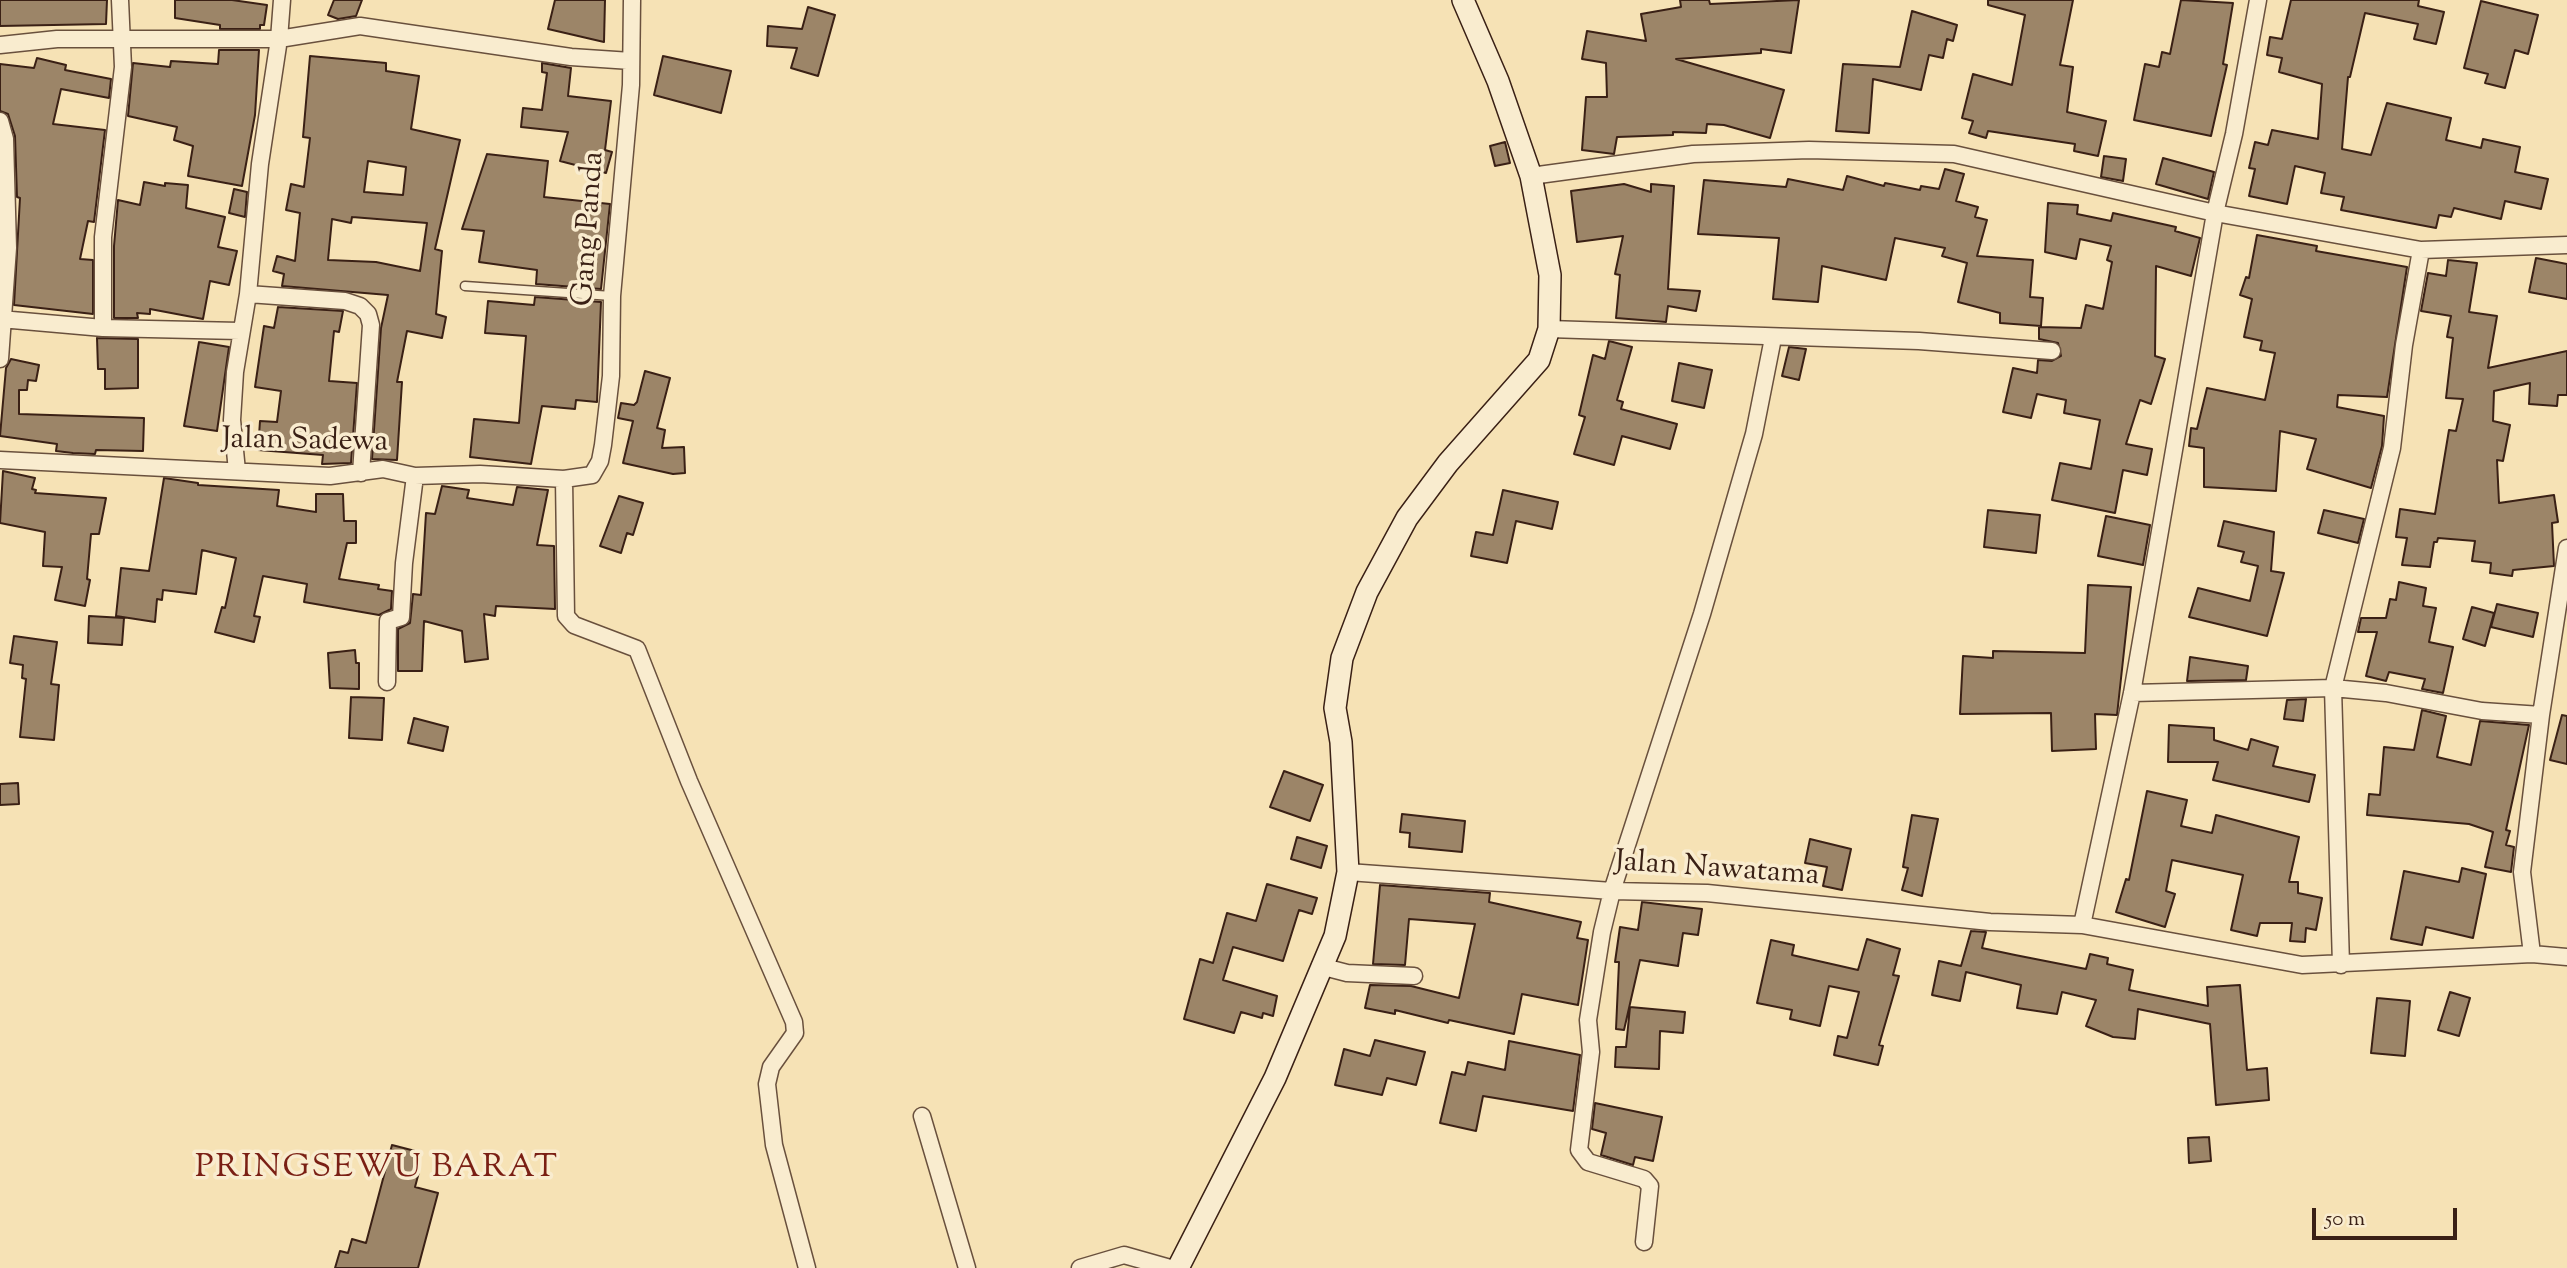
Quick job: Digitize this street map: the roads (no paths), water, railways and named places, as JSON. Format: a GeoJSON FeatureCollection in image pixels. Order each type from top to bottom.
{"type":"FeatureCollection","features":[{"type":"Feature","properties":{"kind":"street"},"geometry":{"type":"LineString","coordinates":[[103,328],[103,237],[123,67],[120,0]]}},
{"type":"Feature","properties":{"kind":"street"},"geometry":{"type":"LineString","coordinates":[[237,471],[232,420],[240,331],[248,294],[260,164],[279,39],[282,0]]}},
{"type":"Feature","properties":{"kind":"street","name":"Gang Panda"},"geometry":{"type":"LineString","coordinates":[[600,461],[611,376],[612,296],[631,61],[632,0]]}},
{"type":"Feature","properties":{"kind":"street"},"geometry":{"type":"LineString","coordinates":[[1178,1268],[1275,1079],[1320,966],[1335,936],[1348,872],[1341,742],[1335,708],[1342,658],[1358,614],[1407,518],[1448,463],[1532,368],[1549,329],[1550,275],[1531,176],[1498,81],[1463,0]]}},
{"type":"Feature","properties":{"kind":"street"},"geometry":{"type":"LineString","coordinates":[[2082,925],[2132,693],[2215,213],[2234,134],[2258,0]]}},
{"type":"Feature","properties":{"kind":"street"},"geometry":{"type":"LineString","coordinates":[[0,45],[57,39],[279,39],[360,26],[571,57],[631,61]]}},
{"type":"Feature","properties":{"kind":"street"},"geometry":{"type":"LineString","coordinates":[[0,121],[5,139],[8,235],[0,359]]}},
{"type":"Feature","properties":{"kind":"street"},"geometry":{"type":"LineString","coordinates":[[1531,176],[1693,155],[1884,150],[1954,155],[2215,213],[2421,250],[2567,245]]}},
{"type":"Feature","properties":{"kind":"street"},"geometry":{"type":"LineString","coordinates":[[2342,965],[2333,688],[2392,448],[2404,345],[2421,250]]}},
{"type":"Feature","properties":{"kind":"street"},"geometry":{"type":"LineString","coordinates":[[248,294],[345,301],[360,306],[368,314],[371,326],[361,473]]}},
{"type":"Feature","properties":{"kind":"street"},"geometry":{"type":"LineString","coordinates":[[1,319],[103,328],[240,331]]}},
{"type":"Feature","properties":{"kind":"street"},"geometry":{"type":"LineString","coordinates":[[1549,329],[1919,341],[2052,351]]}},
{"type":"Feature","properties":{"kind":"street"},"geometry":{"type":"LineString","coordinates":[[1644,1242],[1650,1186],[1644,1179],[1588,1162],[1579,1150],[1591,1052],[1588,1020],[1602,932],[1612,891],[1710,588],[1754,434],[1773,338]]}},
{"type":"Feature","properties":{"kind":"street","name":"Jalan Sadewa"},"geometry":{"type":"LineString","coordinates":[[0,460],[25,459],[71,466],[330,476],[383,469],[415,476],[480,474],[564,479],[592,475],[600,461]]}},
{"type":"Feature","properties":{"kind":"street"},"geometry":{"type":"LineString","coordinates":[[387,681],[388,621],[401,617],[404,563],[415,476]]}},
{"type":"Feature","properties":{"kind":"street"},"geometry":{"type":"LineString","coordinates":[[564,479],[566,616],[574,625],[638,649],[689,781],[794,1022],[795,1033],[771,1067],[767,1084],[774,1144],[799,1249],[807,1268]]}},
{"type":"Feature","properties":{"kind":"street"},"geometry":{"type":"LineString","coordinates":[[2532,954],[2522,872],[2541,715],[2567,548]]}},
{"type":"Feature","properties":{"kind":"street"},"geometry":{"type":"LineString","coordinates":[[2132,693],[2333,688],[2421,699],[2482,711],[2541,715]]}},
{"type":"Feature","properties":{"kind":"street","name":"Jalan Nawatama"},"geometry":{"type":"LineString","coordinates":[[1348,872],[1612,891],[1707,894],[1978,921],[2082,925],[2302,965],[2532,954],[2567,957]]}},
{"type":"Feature","properties":{"kind":"street"},"geometry":{"type":"LineString","coordinates":[[1320,966],[1347,973],[1414,976]]}},
{"type":"Feature","properties":{"kind":"street"},"geometry":{"type":"LineString","coordinates":[[922,1116],[967,1268]]}},
{"type":"Feature","properties":{"kind":"street"},"geometry":{"type":"LineString","coordinates":[[1080,1268],[1124,1255],[1170,1268]]}},
{"type":"Feature","properties":{"kind":"lane"},"geometry":{"type":"LineString","coordinates":[[465,286],[612,296]]}},
{"type":"Feature","properties":{"kind":"district","name":"PRINGSEWU BARAT"},"geometry":{"type":"Point","coordinates":[377,1170]}}]}
